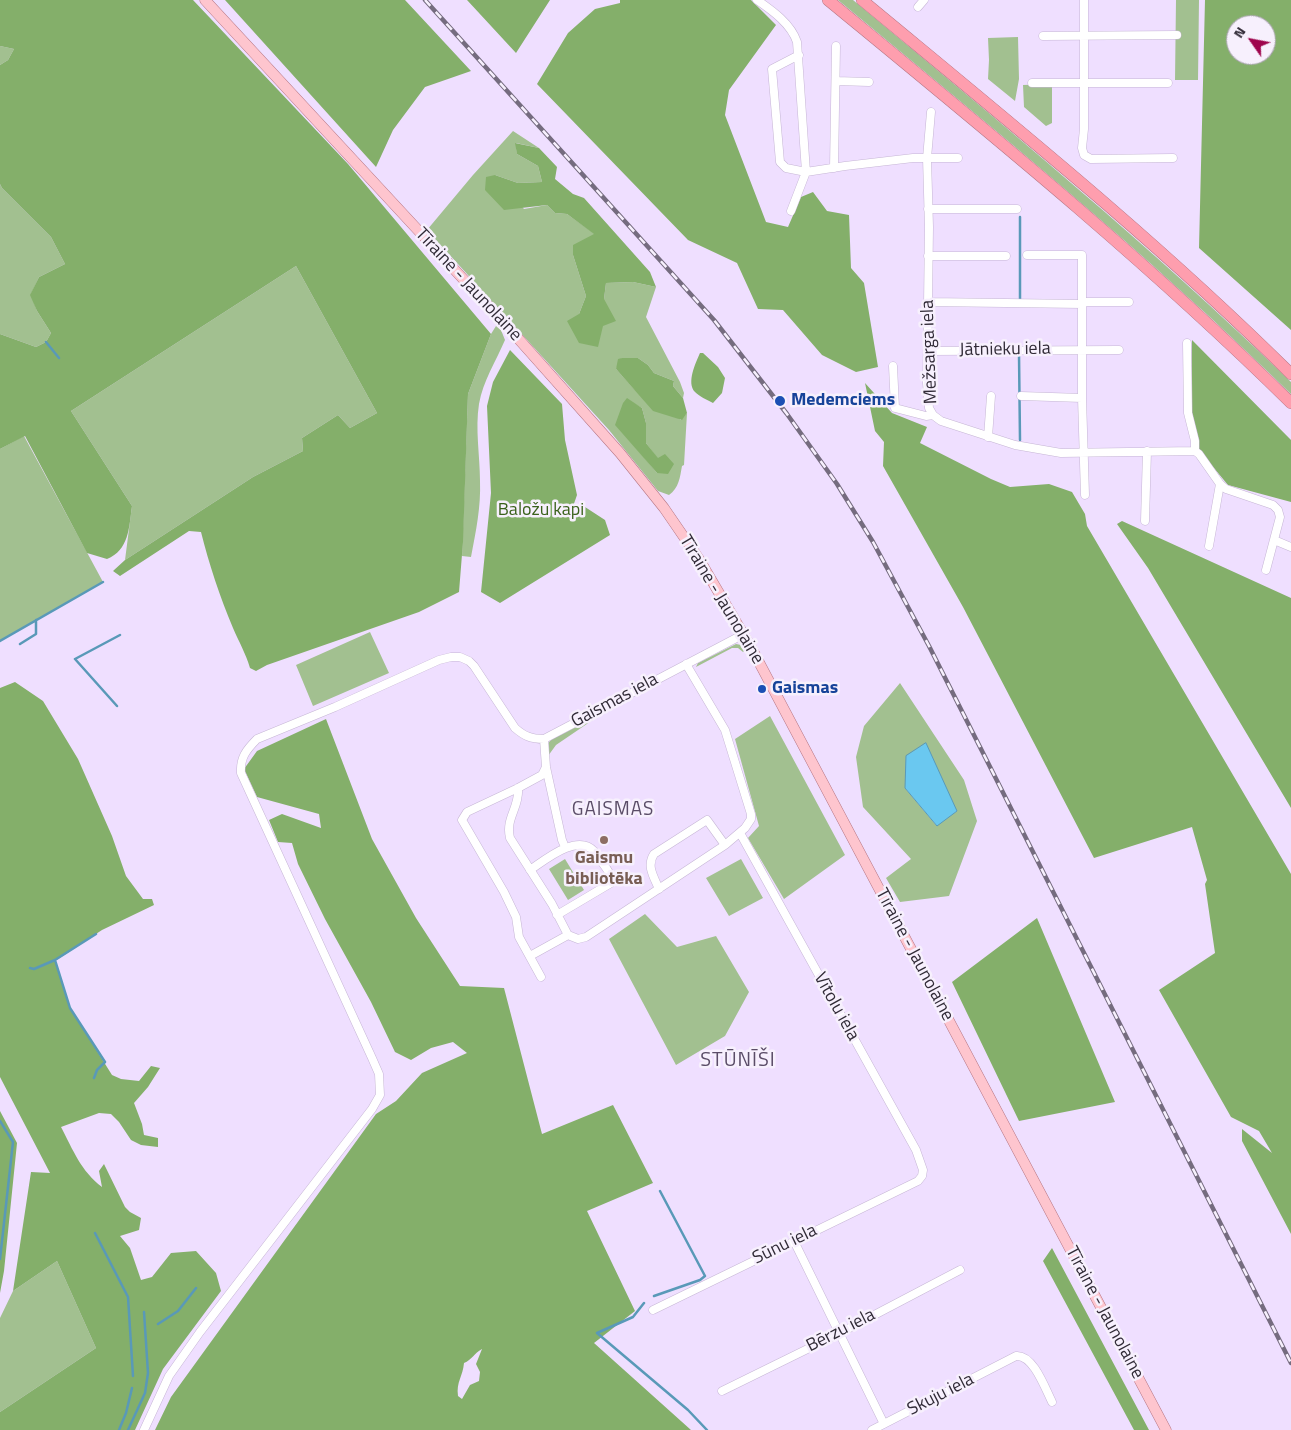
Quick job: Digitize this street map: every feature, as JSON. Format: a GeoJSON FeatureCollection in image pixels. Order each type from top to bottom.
{"type":"FeatureCollection","features":[{"type":"Feature","properties":{"kind":"highway"},"geometry":{"type":"LineString","coordinates":[[828,0],[1075,205],[1190,306],[1291,403]]}},
{"type":"Feature","properties":{"kind":"highway"},"geometry":{"type":"LineString","coordinates":[[862,0],[1011,123],[1150,243],[1291,374]]}},
{"type":"Feature","properties":{"kind":"main road","name":"Tīraine - Jaunolaine"},"geometry":{"type":"LineString","coordinates":[[206,0],[515,335],[620,452],[664,508],[687,542],[744,634],[1166,1430]]}},
{"type":"Feature","properties":{"kind":"street"},"geometry":{"type":"LineString","coordinates":[[757,0],[794,32],[798,42],[806,172],[791,211]]}},
{"type":"Feature","properties":{"kind":"street"},"geometry":{"type":"LineString","coordinates":[[918,7],[924,0]]}},
{"type":"Feature","properties":{"kind":"street"},"geometry":{"type":"LineString","coordinates":[[1084,0],[1082,148],[1084,156],[1091,159],[1173,158]]}},
{"type":"Feature","properties":{"kind":"street"},"geometry":{"type":"LineString","coordinates":[[1043,36],[1178,35]]}},
{"type":"Feature","properties":{"kind":"street"},"geometry":{"type":"LineString","coordinates":[[834,168],[836,46]]}},
{"type":"Feature","properties":{"kind":"street"},"geometry":{"type":"LineString","coordinates":[[799,55],[772,69],[780,162],[786,168],[806,172],[913,158],[958,158]]}},
{"type":"Feature","properties":{"kind":"street"},"geometry":{"type":"LineString","coordinates":[[836,81],[869,82]]}},
{"type":"Feature","properties":{"kind":"street"},"geometry":{"type":"LineString","coordinates":[[1032,83],[1168,83]]}},
{"type":"Feature","properties":{"kind":"street","name":"Mežsarga iela"},"geometry":{"type":"LineString","coordinates":[[931,112],[927,158],[928,408],[933,415],[941,421],[957,427],[1039,450],[1061,453],[1195,451]]}},
{"type":"Feature","properties":{"kind":"street"},"geometry":{"type":"LineString","coordinates":[[928,209],[1016,208]]}},
{"type":"Feature","properties":{"kind":"street"},"geometry":{"type":"LineString","coordinates":[[1027,255],[1082,255],[1082,398],[1086,495]]}},
{"type":"Feature","properties":{"kind":"street"},"geometry":{"type":"LineString","coordinates":[[928,256],[1006,256]]}},
{"type":"Feature","properties":{"kind":"street"},"geometry":{"type":"LineString","coordinates":[[928,302],[1128,302]]}},
{"type":"Feature","properties":{"kind":"street"},"geometry":{"type":"LineString","coordinates":[[1187,344],[1188,413],[1195,441],[1195,451],[1226,489],[1273,505],[1278,510],[1280,518],[1266,570]]}},
{"type":"Feature","properties":{"kind":"street","name":"Jātnieku iela"},"geometry":{"type":"LineString","coordinates":[[928,351],[1119,350]]}},
{"type":"Feature","properties":{"kind":"street"},"geometry":{"type":"LineString","coordinates":[[893,366],[895,408],[926,416],[933,415]]}},
{"type":"Feature","properties":{"kind":"street"},"geometry":{"type":"LineString","coordinates":[[988,437],[991,396]]}},
{"type":"Feature","properties":{"kind":"street"},"geometry":{"type":"LineString","coordinates":[[1022,396],[1082,398]]}},
{"type":"Feature","properties":{"kind":"street"},"geometry":{"type":"LineString","coordinates":[[1145,521],[1147,451]]}},
{"type":"Feature","properties":{"kind":"street"},"geometry":{"type":"LineString","coordinates":[[1209,546],[1220,484]]}},
{"type":"Feature","properties":{"kind":"street"},"geometry":{"type":"LineString","coordinates":[[1274,540],[1291,547]]}},
{"type":"Feature","properties":{"kind":"street","name":"Gaismas iela"},"geometry":{"type":"LineString","coordinates":[[544,739],[744,634]]}},
{"type":"Feature","properties":{"kind":"street"},"geometry":{"type":"LineString","coordinates":[[144,1430],[169,1376],[200,1332],[372,1109],[380,1095],[378,1074],[372,1058],[241,774],[240,765],[244,755],[257,739],[335,707],[430,664],[447,658],[460,657],[469,661],[479,671],[515,728],[524,736],[544,739],[546,767],[565,847]]}},
{"type":"Feature","properties":{"kind":"street"},"geometry":{"type":"LineString","coordinates":[[518,788],[519,795],[508,829],[510,838],[568,935],[578,940],[586,937],[725,845],[748,824],[751,814],[724,727],[686,664]]}},
{"type":"Feature","properties":{"kind":"street"},"geometry":{"type":"LineString","coordinates":[[541,977],[519,937],[516,917],[504,892],[462,820],[467,812],[542,775],[546,767]]}},
{"type":"Feature","properties":{"kind":"street"},"geometry":{"type":"LineString","coordinates":[[659,889],[650,869],[650,860],[654,854],[708,820],[725,845]]}},
{"type":"Feature","properties":{"kind":"street","name":"Vītolu iela"},"geometry":{"type":"LineString","coordinates":[[740,833],[916,1150],[923,1170],[922,1176],[918,1181]]}},
{"type":"Feature","properties":{"kind":"street"},"geometry":{"type":"LineString","coordinates":[[530,870],[565,847],[574,846],[588,847],[594,851],[610,874],[611,883],[557,915]]}},
{"type":"Feature","properties":{"kind":"street"},"geometry":{"type":"LineString","coordinates":[[530,956],[568,935]]}},
{"type":"Feature","properties":{"kind":"street","name":"Sūnu iela"},"geometry":{"type":"LineString","coordinates":[[653,1310],[918,1181]]}},
{"type":"Feature","properties":{"kind":"street"},"geometry":{"type":"LineString","coordinates":[[794,1241],[884,1424]]}},
{"type":"Feature","properties":{"kind":"street","name":"Bērzu iela"},"geometry":{"type":"LineString","coordinates":[[722,1390],[840,1333],[960,1270]]}},
{"type":"Feature","properties":{"kind":"street","name":"Skuju iela"},"geometry":{"type":"LineString","coordinates":[[872,1430],[1010,1359],[1022,1356],[1028,1360],[1037,1373],[1052,1402]]}},
{"type":"Feature","properties":{"kind":"green space"},"geometry":{"type":"Polygon","coordinates":[[[0,0],[193,0],[348,164],[491,334],[468,394],[463,542],[459,592],[419,612],[267,665],[256,671],[250,668],[228,616],[201,532],[189,531],[120,576],[113,571],[125,560],[253,477],[303,451],[302,438],[338,415],[350,428],[377,413],[296,266],[71,411],[132,506],[127,537],[120,550],[114,555],[107,559],[87,553],[25,436],[0,449],[0,334],[36,347],[46,342],[51,333],[37,311],[30,295],[39,277],[65,264],[51,237],[0,184],[0,65],[8,60],[14,49],[0,46],[0,0]]]}},
{"type":"Feature","properties":{"kind":"green space"},"geometry":{"type":"Polygon","coordinates":[[[225,0],[405,0],[471,71],[425,87],[393,130],[376,167],[225,0]]]}},
{"type":"Feature","properties":{"kind":"green space"},"geometry":{"type":"Polygon","coordinates":[[[467,0],[550,0],[516,53],[467,0]]]}},
{"type":"Feature","properties":{"kind":"green space"},"geometry":{"type":"Polygon","coordinates":[[[620,0],[751,0],[776,25],[729,90],[725,115],[766,222],[788,227],[801,197],[813,192],[827,211],[849,215],[851,268],[864,283],[878,367],[856,372],[822,355],[783,310],[758,309],[737,263],[688,240],[537,84],[568,33],[595,9],[620,3],[620,0]]]}},
{"type":"Feature","properties":{"kind":"green space"},"geometry":{"type":"Polygon","coordinates":[[[838,0],[853,0],[1131,235],[1291,382],[1291,394],[1182,291],[1069,192],[838,0]]]}},
{"type":"Feature","properties":{"kind":"green space"},"geometry":{"type":"Polygon","coordinates":[[[1176,0],[1199,0],[1198,80],[1175,80],[1176,0]]]}},
{"type":"Feature","properties":{"kind":"green space"},"geometry":{"type":"Polygon","coordinates":[[[1205,0],[1291,0],[1291,330],[1199,248],[1205,0]]]}},
{"type":"Feature","properties":{"kind":"green space"},"geometry":{"type":"Polygon","coordinates":[[[1018,37],[1019,79],[1015,101],[988,79],[988,38],[1018,37]]]}},
{"type":"Feature","properties":{"kind":"green space"},"geometry":{"type":"Polygon","coordinates":[[[0,46],[14,49],[8,60],[0,65],[0,46]]]}},
{"type":"Feature","properties":{"kind":"green space"},"geometry":{"type":"Polygon","coordinates":[[[1052,84],[1052,123],[1046,126],[1024,107],[1023,85],[1052,84]]]}},
{"type":"Feature","properties":{"kind":"green space"},"geometry":{"type":"Polygon","coordinates":[[[513,131],[539,148],[516,143],[517,154],[538,166],[542,182],[518,183],[495,175],[524,209],[547,205],[555,213],[567,214],[595,234],[573,255],[586,296],[579,314],[579,343],[604,299],[606,283],[633,282],[656,287],[646,317],[680,382],[684,393],[683,398],[673,386],[674,381],[654,373],[648,365],[638,358],[622,358],[616,369],[634,389],[681,420],[687,413],[684,465],[682,466],[677,486],[669,495],[658,491],[609,430],[427,230],[513,131]],[[631,402],[638,450],[657,473],[658,459],[646,443],[646,423],[642,408],[631,402]]]}},
{"type":"Feature","properties":{"kind":"green space"},"geometry":{"type":"Polygon","coordinates":[[[515,143],[539,148],[557,167],[555,179],[573,194],[584,198],[650,272],[656,287],[633,282],[606,283],[604,299],[616,321],[603,326],[598,347],[579,343],[567,321],[579,314],[586,296],[573,255],[573,245],[594,234],[567,214],[555,213],[547,205],[504,210],[485,190],[486,177],[495,175],[518,183],[542,182],[538,166],[517,154],[515,143]]]}},
{"type":"Feature","properties":{"kind":"green space"},"geometry":{"type":"Polygon","coordinates":[[[0,184],[51,237],[65,264],[39,277],[31,294],[37,311],[51,333],[46,342],[36,347],[0,334],[0,184]]]}},
{"type":"Feature","properties":{"kind":"green space"},"geometry":{"type":"Polygon","coordinates":[[[296,266],[377,413],[350,428],[338,415],[302,438],[303,451],[253,477],[125,560],[132,506],[71,411],[296,266]]]}},
{"type":"Feature","properties":{"kind":"green space"},"geometry":{"type":"Polygon","coordinates":[[[496,326],[501,330],[505,340],[487,379],[479,404],[477,423],[480,481],[479,510],[471,557],[462,556],[468,394],[491,334],[496,326]]]}},
{"type":"Feature","properties":{"kind":"green space"},"geometry":{"type":"Polygon","coordinates":[[[1192,340],[1291,440],[1291,502],[1228,485],[1199,450],[1190,409],[1192,340]]]}},
{"type":"Feature","properties":{"kind":"green space","name":"Baložu kapi"},"geometry":{"type":"Polygon","coordinates":[[[510,350],[562,404],[565,440],[577,495],[569,518],[585,507],[605,520],[610,535],[500,603],[481,592],[491,493],[487,406],[493,382],[510,350]]]}},
{"type":"Feature","properties":{"kind":"green space"},"geometry":{"type":"Polygon","coordinates":[[[700,353],[703,353],[718,367],[725,378],[722,393],[713,403],[699,395],[692,388],[693,372],[700,353]]]}},
{"type":"Feature","properties":{"kind":"green space"},"geometry":{"type":"Polygon","coordinates":[[[638,358],[648,365],[654,373],[674,381],[673,386],[683,398],[687,413],[682,420],[653,411],[616,369],[618,359],[638,358]]]}},
{"type":"Feature","properties":{"kind":"green space"},"geometry":{"type":"Polygon","coordinates":[[[865,383],[892,413],[927,427],[920,443],[1010,487],[1049,484],[1072,492],[1085,514],[1087,526],[1291,874],[1291,1234],[1242,1141],[1242,1129],[1272,1153],[1259,1131],[1231,1117],[1159,990],[1215,953],[1205,884],[1207,880],[1192,827],[1094,858],[963,607],[883,466],[884,442],[875,431],[865,383]]]}},
{"type":"Feature","properties":{"kind":"green space"},"geometry":{"type":"Polygon","coordinates":[[[627,398],[642,408],[646,423],[646,443],[658,458],[665,454],[674,464],[668,474],[657,473],[615,425],[623,403],[627,398]]]}},
{"type":"Feature","properties":{"kind":"green space"},"geometry":{"type":"Polygon","coordinates":[[[24,436],[103,582],[0,641],[0,449],[24,436]]]}},
{"type":"Feature","properties":{"kind":"green space"},"geometry":{"type":"Polygon","coordinates":[[[1122,521],[1291,598],[1291,808],[1148,568],[1117,524],[1122,521]]]}},
{"type":"Feature","properties":{"kind":"green space"},"geometry":{"type":"Polygon","coordinates":[[[370,632],[389,673],[313,706],[296,665],[370,632]]]}},
{"type":"Feature","properties":{"kind":"green space"},"geometry":{"type":"Polygon","coordinates":[[[736,644],[741,645],[746,650],[743,652],[738,648],[732,648],[696,667],[698,663],[736,644]]]}},
{"type":"Feature","properties":{"kind":"green space"},"geometry":{"type":"Polygon","coordinates":[[[15,682],[43,701],[78,759],[112,836],[126,876],[143,899],[152,899],[154,905],[102,930],[55,961],[70,1008],[112,1075],[121,1079],[139,1081],[151,1066],[160,1068],[148,1087],[134,1103],[144,1135],[158,1138],[158,1147],[141,1145],[131,1140],[111,1114],[99,1113],[61,1127],[78,1160],[88,1174],[102,1187],[99,1171],[104,1164],[125,1207],[141,1218],[139,1230],[120,1236],[130,1248],[141,1280],[152,1277],[171,1253],[196,1251],[216,1273],[221,1291],[163,1369],[135,1430],[0,1430],[0,1412],[96,1348],[57,1261],[13,1291],[31,1172],[50,1173],[0,1077],[0,688],[15,682]]]}},
{"type":"Feature","properties":{"kind":"green space"},"geometry":{"type":"Polygon","coordinates":[[[900,683],[964,780],[977,821],[949,896],[900,902],[886,878],[911,859],[863,807],[856,757],[864,726],[900,683]],[[905,788],[936,825],[957,811],[905,788]]]}},
{"type":"Feature","properties":{"kind":"green space"},"geometry":{"type":"Polygon","coordinates":[[[603,713],[556,745],[548,756],[546,745],[552,739],[603,713]]]}},
{"type":"Feature","properties":{"kind":"green space"},"geometry":{"type":"Polygon","coordinates":[[[770,716],[845,855],[784,899],[748,838],[759,826],[735,739],[770,716]]]}},
{"type":"Feature","properties":{"kind":"green space"},"geometry":{"type":"Polygon","coordinates":[[[326,719],[372,839],[416,918],[460,986],[504,988],[542,1134],[613,1105],[653,1183],[587,1211],[635,1311],[594,1343],[691,1430],[155,1430],[171,1397],[376,1114],[396,1101],[422,1073],[467,1053],[453,1042],[431,1048],[411,1060],[395,1052],[371,1002],[325,919],[298,864],[292,843],[278,842],[269,820],[282,814],[321,828],[319,814],[257,797],[244,769],[257,751],[326,719]],[[482,1349],[464,1363],[458,1391],[458,1396],[462,1399],[470,1385],[479,1381],[480,1372],[476,1364],[482,1349]]]}},
{"type":"Feature","properties":{"kind":"green space"},"geometry":{"type":"Polygon","coordinates":[[[565,859],[584,890],[568,900],[549,869],[565,859]]]}},
{"type":"Feature","properties":{"kind":"green space"},"geometry":{"type":"Polygon","coordinates":[[[741,859],[763,898],[729,916],[706,878],[741,859]]]}},
{"type":"Feature","properties":{"kind":"green space"},"geometry":{"type":"Polygon","coordinates":[[[645,914],[677,947],[716,936],[749,992],[725,1036],[676,1065],[609,939],[645,914]]]}},
{"type":"Feature","properties":{"kind":"green space"},"geometry":{"type":"Polygon","coordinates":[[[1037,918],[1115,1102],[1019,1121],[952,982],[1037,918]]]}},
{"type":"Feature","properties":{"kind":"green space"},"geometry":{"type":"Polygon","coordinates":[[[0,1111],[17,1143],[0,1293],[0,1111]]]}},
{"type":"Feature","properties":{"kind":"green space"},"geometry":{"type":"Polygon","coordinates":[[[1052,1248],[1149,1430],[1134,1430],[1043,1261],[1052,1248]]]}},
{"type":"Feature","properties":{"kind":"green space"},"geometry":{"type":"Polygon","coordinates":[[[57,1261],[96,1348],[0,1412],[0,1318],[13,1291],[57,1261]]]}},
{"type":"Feature","properties":{"kind":"water"},"geometry":{"type":"Polygon","coordinates":[[[926,743],[957,811],[937,826],[905,788],[906,756],[926,743]]]}},
{"type":"Feature","properties":{"kind":"waterway"},"geometry":{"type":"LineString","coordinates":[[1020,217],[1020,299]]}},
{"type":"Feature","properties":{"kind":"waterway"},"geometry":{"type":"LineString","coordinates":[[46,342],[59,358]]}},
{"type":"Feature","properties":{"kind":"waterway"},"geometry":{"type":"LineString","coordinates":[[1019,354],[1020,440]]}},
{"type":"Feature","properties":{"kind":"waterway"},"geometry":{"type":"LineString","coordinates":[[0,641],[103,582]]}},
{"type":"Feature","properties":{"kind":"waterway"},"geometry":{"type":"LineString","coordinates":[[20,644],[36,634],[36,620]]}},
{"type":"Feature","properties":{"kind":"waterway"},"geometry":{"type":"LineString","coordinates":[[117,706],[75,659],[120,635]]}},
{"type":"Feature","properties":{"kind":"waterway"},"geometry":{"type":"LineString","coordinates":[[30,968],[34,969],[55,960],[96,934]]}},
{"type":"Feature","properties":{"kind":"waterway"},"geometry":{"type":"LineString","coordinates":[[55,960],[70,1008],[105,1062],[97,1070],[94,1078]]}},
{"type":"Feature","properties":{"kind":"waterway"},"geometry":{"type":"LineString","coordinates":[[0,1121],[13,1142],[0,1259]]}},
{"type":"Feature","properties":{"kind":"waterway"},"geometry":{"type":"LineString","coordinates":[[654,1296],[700,1280],[705,1276],[660,1191]]}},
{"type":"Feature","properties":{"kind":"waterway"},"geometry":{"type":"LineString","coordinates":[[95,1233],[128,1297],[133,1376]]}},
{"type":"Feature","properties":{"kind":"waterway"},"geometry":{"type":"LineString","coordinates":[[158,1324],[178,1311],[196,1288]]}},
{"type":"Feature","properties":{"kind":"waterway"},"geometry":{"type":"LineString","coordinates":[[644,1303],[633,1317],[597,1333],[688,1410],[707,1430]]}},
{"type":"Feature","properties":{"kind":"waterway"},"geometry":{"type":"LineString","coordinates":[[128,1430],[145,1393],[148,1373],[144,1312]]}},
{"type":"Feature","properties":{"kind":"waterway"},"geometry":{"type":"LineString","coordinates":[[119,1430],[126,1413],[132,1388]]}},
{"type":"Feature","properties":{"kind":"railway"},"geometry":{"type":"LineString","coordinates":[[425,0],[714,320],[787,414],[837,484],[873,542],[929,646],[1291,1363]]}},
{"type":"Feature","properties":{"kind":"place","name":"Medemciems"},"geometry":{"type":"Point","coordinates":[780,401]}},
{"type":"Feature","properties":{"kind":"place","name":"Gaismas"},"geometry":{"type":"Point","coordinates":[762,689]}},
{"type":"Feature","properties":{"kind":"place","name":"Gaismu bibliotēka"},"geometry":{"type":"Point","coordinates":[604,840]}},
{"type":"Feature","properties":{"kind":"district","name":"GAISMAS"},"geometry":{"type":"Point","coordinates":[613,810]}},
{"type":"Feature","properties":{"kind":"district","name":"STŪNĪŠI"},"geometry":{"type":"Point","coordinates":[738,1061]}}]}
